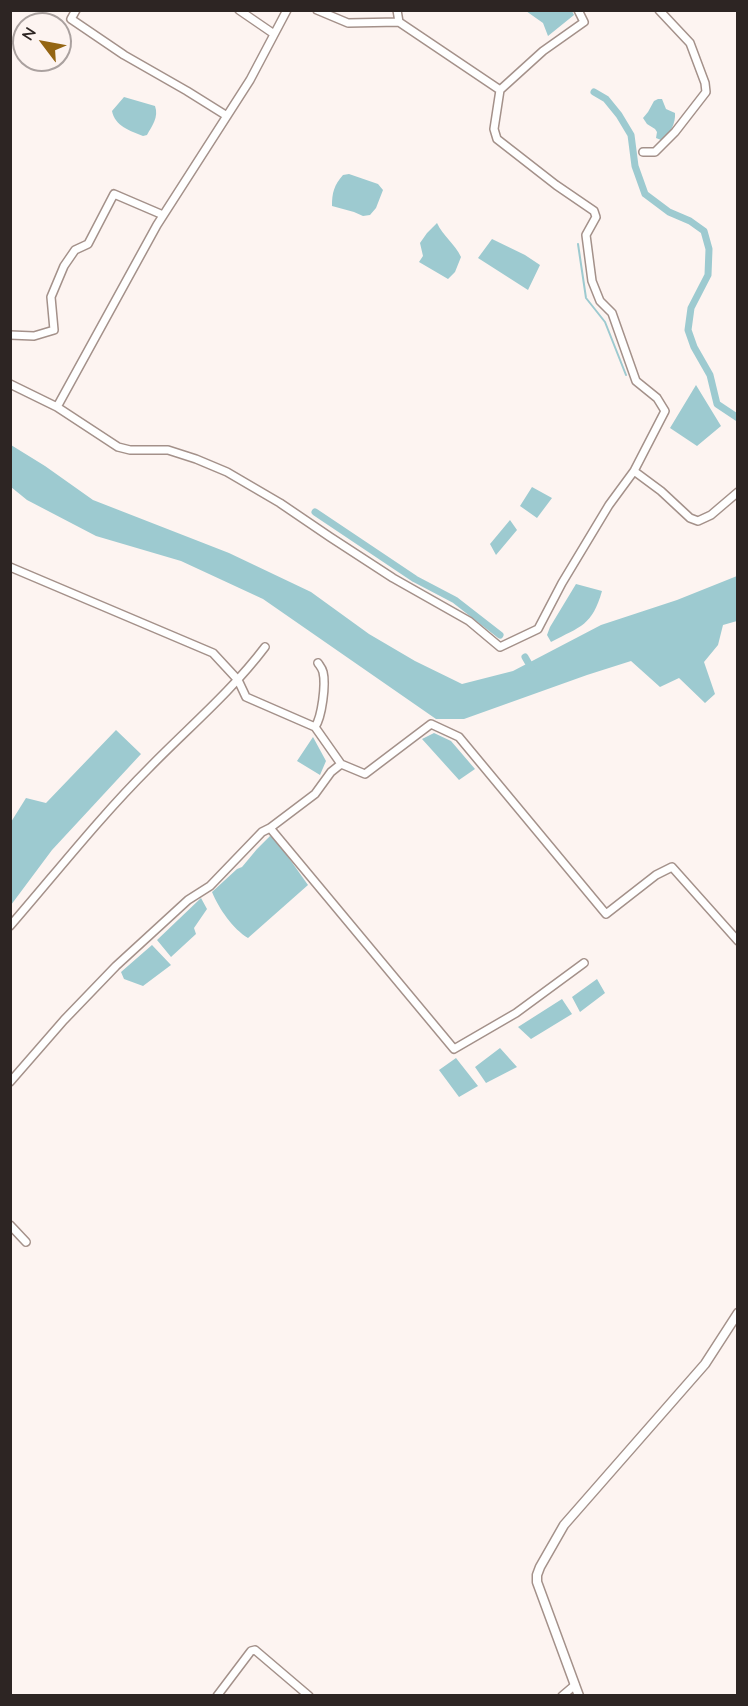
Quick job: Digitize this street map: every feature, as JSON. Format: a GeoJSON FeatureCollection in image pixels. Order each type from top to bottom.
{"type":"FeatureCollection","features":[{"type":"Feature","properties":{"kind":"street"},"geometry":{"type":"LineString","coordinates":[[76,10],[71,19],[124,55],[227,116]]}},
{"type":"Feature","properties":{"kind":"street"},"geometry":{"type":"LineString","coordinates":[[239,10],[274,34]]}},
{"type":"Feature","properties":{"kind":"street"},"geometry":{"type":"LineString","coordinates":[[57,407],[163,215],[250,80],[287,10]]}},
{"type":"Feature","properties":{"kind":"street"},"geometry":{"type":"LineString","coordinates":[[317,10],[348,23],[399,22],[500,90]]}},
{"type":"Feature","properties":{"kind":"street"},"geometry":{"type":"LineString","coordinates":[[396,10],[399,22]]}},
{"type":"Feature","properties":{"kind":"street"},"geometry":{"type":"LineString","coordinates":[[10,384],[57,407],[118,447],[130,450],[168,450],[227,472],[280,503],[393,578],[469,621],[500,647],[537,629],[609,505],[633,471],[665,411],[657,398],[636,381],[612,313],[600,301],[592,281],[586,236],[596,217],[594,211],[497,139],[494,129],[500,90],[543,51],[584,22],[578,10]]}},
{"type":"Feature","properties":{"kind":"street"},"geometry":{"type":"LineString","coordinates":[[643,152],[655,152],[675,132],[706,92],[705,83],[690,43],[659,10]]}},
{"type":"Feature","properties":{"kind":"street"},"geometry":{"type":"LineString","coordinates":[[10,335],[34,336],[54,330],[51,297],[64,266],[75,250],[88,243],[114,194],[163,215]]}},
{"type":"Feature","properties":{"kind":"street"},"geometry":{"type":"LineString","coordinates":[[633,471],[662,491],[690,518],[698,521],[711,515],[738,492]]}},
{"type":"Feature","properties":{"kind":"street"},"geometry":{"type":"LineString","coordinates":[[10,567],[213,653],[238,680],[246,697],[315,727],[341,764],[365,774],[431,724],[459,737],[606,914],[656,875],[672,867],[738,941]]}},
{"type":"Feature","properties":{"kind":"street"},"geometry":{"type":"LineString","coordinates":[[10,926],[104,816],[148,769],[233,686],[266,647]]}},
{"type":"Feature","properties":{"kind":"street"},"geometry":{"type":"LineString","coordinates":[[315,727],[318,723],[324,691],[323,670],[318,663]]}},
{"type":"Feature","properties":{"kind":"street"},"geometry":{"type":"LineString","coordinates":[[10,1082],[64,1020],[116,966],[188,900],[210,886],[261,832],[270,828],[315,794],[331,772],[341,764]]}},
{"type":"Feature","properties":{"kind":"street"},"geometry":{"type":"LineString","coordinates":[[270,828],[454,1049],[516,1013],[584,963]]}},
{"type":"Feature","properties":{"kind":"street"},"geometry":{"type":"LineString","coordinates":[[10,1225],[26,1242]]}},
{"type":"Feature","properties":{"kind":"street"},"geometry":{"type":"LineString","coordinates":[[579,1695],[537,1582],[540,1567],[564,1525],[705,1364],[738,1313]]}},
{"type":"Feature","properties":{"kind":"street"},"geometry":{"type":"LineString","coordinates":[[217,1695],[251,1651],[255,1650],[309,1695]]}},
{"type":"Feature","properties":{"kind":"street"},"geometry":{"type":"LineString","coordinates":[[562,1695],[575,1685]]}},
{"type":"Feature","properties":{"kind":"water"},"geometry":{"type":"Polygon","coordinates":[[[526,11],[572,11],[574,15],[548,36],[543,23],[526,11]]]}},
{"type":"Feature","properties":{"kind":"water"},"geometry":{"type":"Polygon","coordinates":[[[124,97],[155,106],[156,118],[147,135],[143,136],[128,130],[116,121],[112,111],[124,97]]]}},
{"type":"Feature","properties":{"kind":"water"},"geometry":{"type":"Polygon","coordinates":[[[662,99],[666,109],[675,113],[672,128],[661,140],[656,138],[657,132],[643,118],[654,101],[662,99]]]}},
{"type":"Feature","properties":{"kind":"water"},"geometry":{"type":"Polygon","coordinates":[[[349,174],[378,184],[383,190],[376,208],[370,215],[363,216],[332,206],[336,186],[343,175],[349,174]]]}},
{"type":"Feature","properties":{"kind":"water"},"geometry":{"type":"Polygon","coordinates":[[[437,223],[461,257],[455,272],[448,279],[419,262],[423,256],[420,243],[437,223]]]}},
{"type":"Feature","properties":{"kind":"water"},"geometry":{"type":"Polygon","coordinates":[[[492,239],[540,265],[528,290],[478,258],[492,239]]]}},
{"type":"Feature","properties":{"kind":"water"},"geometry":{"type":"Polygon","coordinates":[[[696,385],[721,426],[697,446],[670,428],[696,385]]]}},
{"type":"Feature","properties":{"kind":"water"},"geometry":{"type":"Polygon","coordinates":[[[11,445],[93,500],[229,553],[311,592],[369,634],[415,661],[462,684],[513,671],[601,625],[677,600],[737,576],[737,621],[723,625],[718,645],[704,662],[715,694],[705,703],[679,678],[660,687],[631,661],[464,719],[436,719],[263,599],[181,561],[96,536],[27,500],[11,487],[11,445]]]}},
{"type":"Feature","properties":{"kind":"water"},"geometry":{"type":"Polygon","coordinates":[[[532,487],[552,498],[537,518],[520,506],[532,487]]]}},
{"type":"Feature","properties":{"kind":"water"},"geometry":{"type":"Polygon","coordinates":[[[510,520],[517,530],[496,555],[490,544],[510,520]]]}},
{"type":"Feature","properties":{"kind":"water"},"geometry":{"type":"Polygon","coordinates":[[[576,584],[602,591],[598,603],[584,624],[551,642],[547,635],[550,627],[576,584]]]}},
{"type":"Feature","properties":{"kind":"water"},"geometry":{"type":"Polygon","coordinates":[[[116,730],[141,754],[52,850],[11,905],[11,822],[26,798],[46,803],[116,730]]]}},
{"type":"Feature","properties":{"kind":"water"},"geometry":{"type":"Polygon","coordinates":[[[434,733],[451,741],[475,769],[459,780],[422,739],[434,733]]]}},
{"type":"Feature","properties":{"kind":"water"},"geometry":{"type":"Polygon","coordinates":[[[313,737],[326,761],[320,775],[297,761],[313,737]]]}},
{"type":"Feature","properties":{"kind":"water"},"geometry":{"type":"Polygon","coordinates":[[[270,836],[274,837],[308,885],[248,938],[227,918],[212,892],[242,867],[270,836]]]}},
{"type":"Feature","properties":{"kind":"water"},"geometry":{"type":"Polygon","coordinates":[[[201,898],[207,909],[194,928],[196,934],[171,957],[157,940],[201,898]]]}},
{"type":"Feature","properties":{"kind":"water"},"geometry":{"type":"Polygon","coordinates":[[[152,945],[171,965],[143,986],[124,979],[121,972],[152,945]]]}},
{"type":"Feature","properties":{"kind":"water"},"geometry":{"type":"Polygon","coordinates":[[[597,979],[605,993],[580,1012],[572,997],[597,979]]]}},
{"type":"Feature","properties":{"kind":"water"},"geometry":{"type":"Polygon","coordinates":[[[562,999],[572,1014],[531,1039],[518,1027],[562,999]]]}},
{"type":"Feature","properties":{"kind":"water"},"geometry":{"type":"Polygon","coordinates":[[[500,1048],[517,1067],[486,1083],[475,1067],[500,1048]]]}},
{"type":"Feature","properties":{"kind":"water"},"geometry":{"type":"Polygon","coordinates":[[[456,1058],[478,1086],[459,1097],[439,1070],[456,1058]]]}},
{"type":"Feature","properties":{"kind":"waterway"},"geometry":{"type":"LineString","coordinates":[[594,92],[606,99],[631,135],[635,166],[645,194],[669,212],[690,221],[704,231],[709,249],[708,275],[691,308],[688,330],[694,347],[710,375],[717,404],[738,418]]}},
{"type":"Feature","properties":{"kind":"waterway"},"geometry":{"type":"LineString","coordinates":[[578,244],[586,298],[605,322],[626,375]]}},
{"type":"Feature","properties":{"kind":"waterway"},"geometry":{"type":"LineString","coordinates":[[315,512],[415,579],[455,600],[500,635]]}},
{"type":"Feature","properties":{"kind":"waterway"},"geometry":{"type":"LineString","coordinates":[[525,657],[533,671]]}}]}
